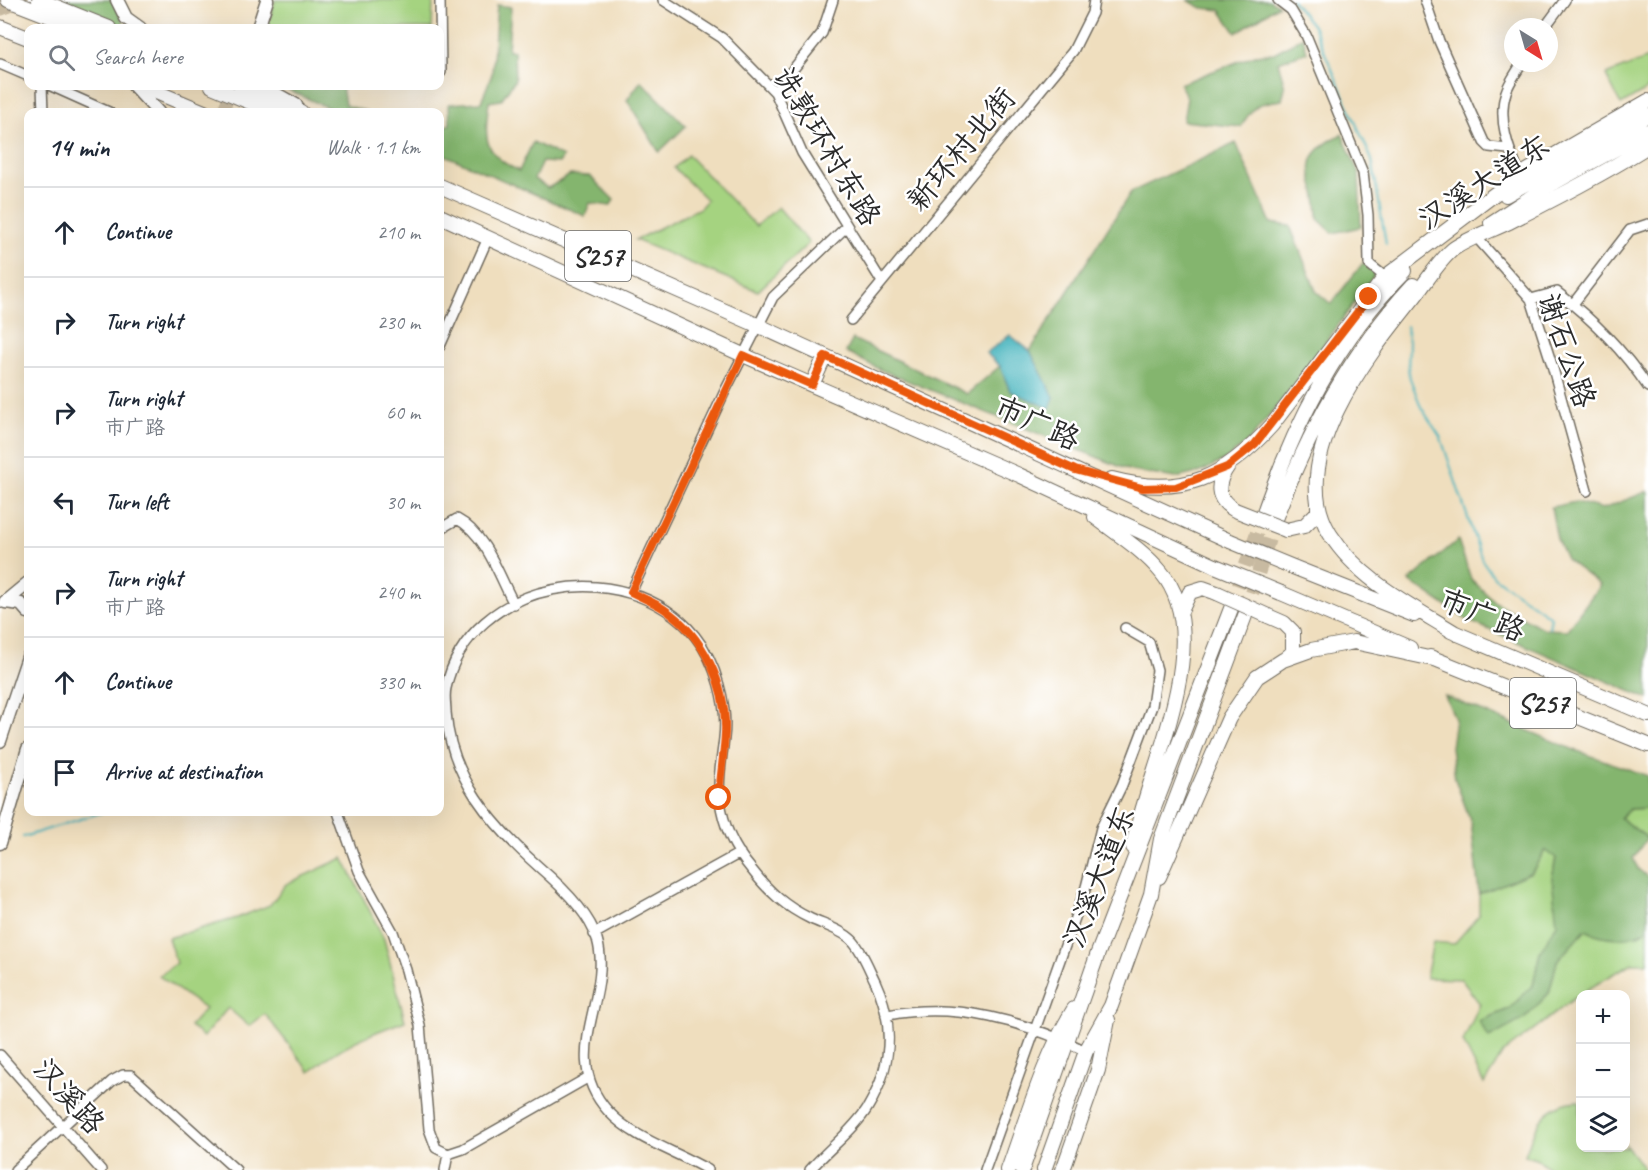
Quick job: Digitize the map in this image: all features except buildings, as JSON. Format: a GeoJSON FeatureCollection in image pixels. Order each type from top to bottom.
{"type":"FeatureCollection","features":[{"type":"Feature","properties":{"kind":"main road"},"geometry":{"type":"LineString","coordinates":[[8,0],[70,24]]}},
{"type":"Feature","properties":{"kind":"main road"},"geometry":{"type":"LineString","coordinates":[[39,0],[99,24]]}},
{"type":"Feature","properties":{"kind":"main road"},"geometry":{"type":"LineString","coordinates":[[0,27],[24,36]]}},
{"type":"Feature","properties":{"kind":"main road"},"geometry":{"type":"LineString","coordinates":[[152,90],[194,108]]}},
{"type":"Feature","properties":{"kind":"main road"},"geometry":{"type":"LineString","coordinates":[[221,90],[264,108]]}},
{"type":"Feature","properties":{"kind":"main road"},"geometry":{"type":"LineString","coordinates":[[250,90],[292,108]]}},
{"type":"Feature","properties":{"kind":"main road"},"geometry":{"type":"LineString","coordinates":[[1648,101],[1520,175],[1483,201],[1442,237],[1420,249],[1385,278],[1272,425],[1228,466],[1221,477],[1219,494],[1225,505],[1286,530],[1304,526],[1314,518],[1318,512],[1320,462],[1337,409],[1387,333],[1453,250],[1648,146]]}},
{"type":"Feature","properties":{"kind":"main road"},"geometry":{"type":"LineString","coordinates":[[1598,151],[1648,115]]}},
{"type":"Feature","properties":{"kind":"main road"},"geometry":{"type":"LineString","coordinates":[[1598,151],[1648,131]]}},
{"type":"Feature","properties":{"kind":"main road","name":"汉溪大道东"},"geometry":{"type":"LineString","coordinates":[[1598,151],[1453,250],[1387,313],[1338,386],[1269,517],[1288,445],[1338,356],[1393,284],[1442,237],[1498,200],[1598,151]]}},
{"type":"Feature","properties":{"kind":"main road","name":"市广路"},"geometry":{"type":"LineString","coordinates":[[444,188],[825,356],[1230,540],[1293,567],[1381,600],[1648,715]]}},
{"type":"Feature","properties":{"kind":"main road","name":"市广路"},"geometry":{"type":"LineString","coordinates":[[444,218],[743,355],[1074,500],[1215,566],[1648,745]]}},
{"type":"Feature","properties":{"kind":"main road"},"geometry":{"type":"LineString","coordinates":[[812,385],[825,356]]}},
{"type":"Feature","properties":{"kind":"main road"},"geometry":{"type":"LineString","coordinates":[[1075,470],[1142,488],[1176,487],[1228,466]]}},
{"type":"Feature","properties":{"kind":"main road"},"geometry":{"type":"LineString","coordinates":[[1318,497],[1329,533],[1362,571],[1457,634]]}},
{"type":"Feature","properties":{"kind":"main road"},"geometry":{"type":"LineString","coordinates":[[1074,500],[1146,556],[1162,572],[1181,611],[1185,643],[1182,668],[1139,817],[1128,878]]}},
{"type":"Feature","properties":{"kind":"main road"},"geometry":{"type":"LineString","coordinates":[[1151,894],[1228,718],[1257,677],[1293,652],[1293,633],[1284,623],[1203,588],[1190,592],[1181,611]]}},
{"type":"Feature","properties":{"kind":"main road","name":"汉溪大道东"},"geometry":{"type":"LineString","coordinates":[[1063,1040],[1085,992],[1232,606]]}},
{"type":"Feature","properties":{"kind":"main road","name":"汉溪大道东"},"geometry":{"type":"LineString","coordinates":[[1044,1170],[1086,1051],[1111,1006],[1151,894],[1161,839],[1246,613]]}},
{"type":"Feature","properties":{"kind":"main road"},"geometry":{"type":"LineString","coordinates":[[1283,660],[1311,650],[1354,642],[1438,660]]}},
{"type":"Feature","properties":{"kind":"main road"},"geometry":{"type":"LineString","coordinates":[[1063,1170],[1098,1070],[1111,1006]]}},
{"type":"Feature","properties":{"kind":"main road"},"geometry":{"type":"LineString","coordinates":[[1022,1170],[1042,1117],[1063,1040]]}},
{"type":"Feature","properties":{"kind":"main road"},"geometry":{"type":"LineString","coordinates":[[1008,1170],[1063,1040]]}},
{"type":"Feature","properties":{"kind":"main road"},"geometry":{"type":"LineString","coordinates":[[1042,1117],[1060,1123]]}},
{"type":"Feature","properties":{"kind":"street"},"geometry":{"type":"LineString","coordinates":[[117,0],[126,18],[134,24]]}},
{"type":"Feature","properties":{"kind":"street"},"geometry":{"type":"LineString","coordinates":[[259,24],[267,0]]}},
{"type":"Feature","properties":{"kind":"street"},"geometry":{"type":"LineString","coordinates":[[440,0],[440,24]]}},
{"type":"Feature","properties":{"kind":"street","name":"诜敦环村东路"},"geometry":{"type":"LineString","coordinates":[[663,0],[722,38],[775,92],[802,153],[882,282]]}},
{"type":"Feature","properties":{"kind":"street"},"geometry":{"type":"LineString","coordinates":[[775,92],[822,33],[833,0]]}},
{"type":"Feature","properties":{"kind":"street","name":"新环村北街"},"geometry":{"type":"LineString","coordinates":[[851,320],[1073,51],[1092,13],[1094,0]]}},
{"type":"Feature","properties":{"kind":"street"},"geometry":{"type":"LineString","coordinates":[[1278,0],[1291,10],[1306,35],[1364,173],[1369,264],[1385,278]]}},
{"type":"Feature","properties":{"kind":"street"},"geometry":{"type":"LineString","coordinates":[[1425,0],[1439,41],[1484,142],[1489,147],[1508,149]]}},
{"type":"Feature","properties":{"kind":"street"},"geometry":{"type":"LineString","coordinates":[[1552,18],[1565,0]]}},
{"type":"Feature","properties":{"kind":"street"},"geometry":{"type":"LineString","coordinates":[[0,64],[24,74]]}},
{"type":"Feature","properties":{"kind":"street"},"geometry":{"type":"LineString","coordinates":[[1517,72],[1506,93],[1503,115],[1508,149],[1520,175]]}},
{"type":"Feature","properties":{"kind":"street"},"geometry":{"type":"LineString","coordinates":[[42,90],[43,108]]}},
{"type":"Feature","properties":{"kind":"street"},"geometry":{"type":"LineString","coordinates":[[60,90],[100,108]]}},
{"type":"Feature","properties":{"kind":"street"},"geometry":{"type":"LineString","coordinates":[[138,90],[154,108]]}},
{"type":"Feature","properties":{"kind":"street"},"geometry":{"type":"LineString","coordinates":[[269,90],[300,108]]}},
{"type":"Feature","properties":{"kind":"street"},"geometry":{"type":"LineString","coordinates":[[1573,304],[1630,230],[1648,224]]}},
{"type":"Feature","properties":{"kind":"street"},"geometry":{"type":"LineString","coordinates":[[631,592],[743,355],[773,297],[846,227]]}},
{"type":"Feature","properties":{"kind":"street"},"geometry":{"type":"LineString","coordinates":[[444,337],[488,238]]}},
{"type":"Feature","properties":{"kind":"street","name":"谢石公路"},"geometry":{"type":"LineString","coordinates":[[1477,238],[1531,299],[1587,491]]}},
{"type":"Feature","properties":{"kind":"street"},"geometry":{"type":"LineString","coordinates":[[1531,299],[1557,292],[1573,304],[1632,362],[1648,387]]}},
{"type":"Feature","properties":{"kind":"street"},"geometry":{"type":"LineString","coordinates":[[444,527],[457,519],[469,525],[514,604]]}},
{"type":"Feature","properties":{"kind":"street"},"geometry":{"type":"LineString","coordinates":[[708,1170],[632,1133],[605,1108],[589,1077],[584,1041],[600,971],[594,933],[568,892],[510,840],[481,807],[459,769],[447,734],[445,690],[458,656],[486,620],[514,604],[546,591],[584,585],[614,587],[631,592],[664,609],[695,636],[711,665],[722,696],[725,733],[719,798],[728,833],[740,853],[774,897],[853,940],[872,975],[888,1015],[888,1049],[880,1082],[867,1110],[810,1170]]}},
{"type":"Feature","properties":{"kind":"street"},"geometry":{"type":"LineString","coordinates":[[3,604],[24,587]]}},
{"type":"Feature","properties":{"kind":"street"},"geometry":{"type":"LineString","coordinates":[[3,604],[21,604],[24,607]]}},
{"type":"Feature","properties":{"kind":"street"},"geometry":{"type":"LineString","coordinates":[[985,1170],[1086,887],[1101,828],[1122,785],[1152,706],[1157,670],[1149,642],[1125,628]]}},
{"type":"Feature","properties":{"kind":"street"},"geometry":{"type":"LineString","coordinates":[[0,741],[24,669]]}},
{"type":"Feature","properties":{"kind":"street"},"geometry":{"type":"LineString","coordinates":[[0,843],[24,762]]}},
{"type":"Feature","properties":{"kind":"street"},"geometry":{"type":"LineString","coordinates":[[339,816],[359,871],[393,932],[406,970],[420,1025],[429,1129],[436,1148],[448,1154],[463,1149],[589,1077]]}},
{"type":"Feature","properties":{"kind":"street"},"geometry":{"type":"LineString","coordinates":[[594,933],[740,853]]}},
{"type":"Feature","properties":{"kind":"street"},"geometry":{"type":"LineString","coordinates":[[888,1015],[920,1009],[1005,1018],[1086,1051]]}},
{"type":"Feature","properties":{"kind":"street","name":"汉溪路"},"geometry":{"type":"LineString","coordinates":[[0,1055],[101,1170]]}},
{"type":"Feature","properties":{"kind":"street"},"geometry":{"type":"LineString","coordinates":[[15,1170],[112,1082],[123,1075],[131,1076],[236,1170]]}},
{"type":"Feature","properties":{"kind":"street"},"geometry":{"type":"LineString","coordinates":[[445,1170],[448,1154]]}},
{"type":"Feature","properties":{"kind":"green space"},"geometry":{"type":"Polygon","coordinates":[[[54,0],[112,0],[124,22],[123,24],[112,24],[54,0]]]}},
{"type":"Feature","properties":{"kind":"green space"},"geometry":{"type":"Polygon","coordinates":[[[275,0],[433,0],[432,24],[268,24],[275,0]]]}},
{"type":"Feature","properties":{"kind":"green space"},"geometry":{"type":"Polygon","coordinates":[[[1187,0],[1269,0],[1279,5],[1236,33],[1220,10],[1202,8],[1187,0]]]}},
{"type":"Feature","properties":{"kind":"green space"},"geometry":{"type":"Polygon","coordinates":[[[497,5],[511,7],[508,50],[514,51],[515,80],[501,100],[489,102],[487,136],[492,151],[507,165],[519,171],[533,142],[563,157],[559,163],[542,162],[534,179],[548,188],[570,175],[590,176],[614,200],[610,206],[590,203],[585,216],[444,155],[444,127],[450,124],[449,104],[481,102],[492,74],[497,5]]]}},
{"type":"Feature","properties":{"kind":"green space"},"geometry":{"type":"Polygon","coordinates":[[[1303,37],[1307,52],[1278,62],[1285,87],[1282,100],[1257,106],[1241,127],[1183,121],[1187,98],[1180,84],[1255,55],[1274,53],[1303,37]]]}},
{"type":"Feature","properties":{"kind":"green space"},"geometry":{"type":"Polygon","coordinates":[[[1648,58],[1648,89],[1621,105],[1606,75],[1648,58]]]}},
{"type":"Feature","properties":{"kind":"green space"},"geometry":{"type":"Polygon","coordinates":[[[641,81],[686,126],[659,152],[627,100],[641,81]]]}},
{"type":"Feature","properties":{"kind":"green space"},"geometry":{"type":"Polygon","coordinates":[[[288,90],[343,90],[345,105],[355,108],[329,108],[288,90]]]}},
{"type":"Feature","properties":{"kind":"green space"},"geometry":{"type":"Polygon","coordinates":[[[1342,134],[1359,174],[1361,227],[1333,233],[1318,219],[1310,170],[1311,161],[1316,152],[1342,134]]]}},
{"type":"Feature","properties":{"kind":"green space"},"geometry":{"type":"Polygon","coordinates":[[[1236,143],[1271,223],[1290,226],[1316,291],[1331,304],[1363,263],[1376,273],[1302,375],[1248,442],[1225,460],[1201,472],[1176,478],[1131,471],[881,370],[846,352],[853,339],[967,394],[1000,366],[1010,391],[1054,397],[1030,351],[1131,192],[1236,143]]]}},
{"type":"Feature","properties":{"kind":"green space"},"geometry":{"type":"Polygon","coordinates":[[[688,155],[756,226],[778,207],[809,243],[758,291],[635,240],[700,208],[707,200],[674,168],[688,155]]]}},
{"type":"Feature","properties":{"kind":"green space"},"geometry":{"type":"Polygon","coordinates":[[[1648,491],[1648,699],[1467,620],[1409,581],[1458,540],[1471,579],[1495,602],[1544,629],[1567,630],[1600,585],[1566,559],[1557,539],[1551,507],[1576,502],[1603,509],[1648,491]]]}},
{"type":"Feature","properties":{"kind":"green space"},"geometry":{"type":"Polygon","coordinates":[[[1445,696],[1572,749],[1648,776],[1648,808],[1630,809],[1620,818],[1647,838],[1633,858],[1638,869],[1648,877],[1648,929],[1633,936],[1616,938],[1585,930],[1557,961],[1549,993],[1524,1019],[1489,1038],[1479,1021],[1509,1009],[1533,985],[1540,952],[1557,924],[1552,878],[1556,858],[1545,850],[1532,872],[1479,894],[1471,822],[1455,779],[1451,747],[1455,719],[1445,696]]]}},
{"type":"Feature","properties":{"kind":"green space"},"geometry":{"type":"Polygon","coordinates":[[[1648,808],[1648,838],[1620,818],[1630,809],[1648,808]]]}},
{"type":"Feature","properties":{"kind":"green space"},"geometry":{"type":"Polygon","coordinates":[[[1545,850],[1556,857],[1552,878],[1558,924],[1540,952],[1533,985],[1509,1009],[1479,1021],[1524,1019],[1549,993],[1557,961],[1585,930],[1639,935],[1648,929],[1648,963],[1632,963],[1587,990],[1576,990],[1576,997],[1503,1053],[1484,1084],[1463,1042],[1480,1004],[1461,979],[1426,978],[1433,942],[1454,944],[1479,915],[1479,894],[1532,872],[1545,850]]]}},
{"type":"Feature","properties":{"kind":"green space"},"geometry":{"type":"Polygon","coordinates":[[[343,858],[384,939],[405,1021],[343,1048],[310,1072],[265,1014],[249,1026],[228,1008],[203,1037],[190,1026],[205,1009],[159,976],[176,963],[168,938],[237,918],[270,905],[286,884],[343,858]]]}},
{"type":"Feature","properties":{"kind":"green space"},"geometry":{"type":"Polygon","coordinates":[[[1576,1101],[1576,1152],[1630,1150],[1645,1170],[1551,1170],[1540,1161],[1525,1155],[1542,1119],[1548,1112],[1566,1103],[1576,1101]]]}},
{"type":"Feature","properties":{"kind":"water"},"geometry":{"type":"Polygon","coordinates":[[[1010,335],[1030,351],[1054,397],[1050,408],[1010,391],[1000,366],[986,353],[1010,335]]]}},
{"type":"Feature","properties":{"kind":"waterway"},"geometry":{"type":"LineString","coordinates":[[1292,0],[1313,26],[1372,160],[1386,244]]}},
{"type":"Feature","properties":{"kind":"waterway"},"geometry":{"type":"LineString","coordinates":[[1406,326],[1409,342],[1408,373],[1421,407],[1441,438],[1482,560],[1494,577],[1551,617],[1549,628]]}},
{"type":"Feature","properties":{"kind":"waterway"},"geometry":{"type":"LineString","coordinates":[[23,837],[90,816]]}},
{"type":"Feature","properties":{"kind":"tunnel"},"geometry":{"type":"LineString","coordinates":[[0,10],[29,0]]}},
{"type":"Feature","properties":{"kind":"tunnel"},"geometry":{"type":"LineString","coordinates":[[224,108],[232,90]]}},
{"type":"Feature","properties":{"kind":"tunnel"},"geometry":{"type":"LineString","coordinates":[[1232,606],[1263,515]]}},
{"type":"Feature","properties":{"kind":"tunnel"},"geometry":{"type":"LineString","coordinates":[[1246,613],[1275,519]]}},
{"type":"Feature","properties":{"kind":"route"},"geometry":{"type":"LineString","coordinates":[[719,798],[725,733],[722,696],[711,665],[695,636],[664,609],[631,592],[743,355],[812,385],[825,356],[1075,470],[1142,488],[1176,487],[1227,467],[1255,444],[1369,297]]}}]}
